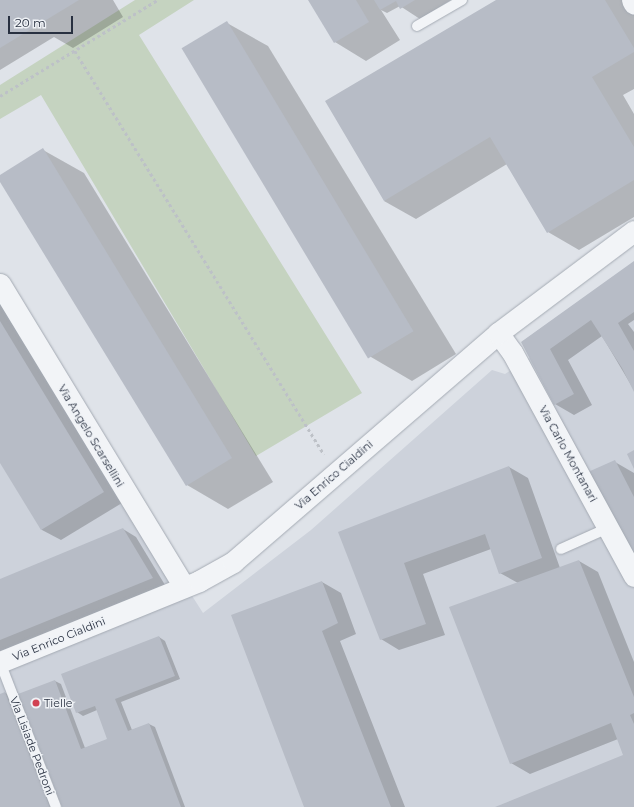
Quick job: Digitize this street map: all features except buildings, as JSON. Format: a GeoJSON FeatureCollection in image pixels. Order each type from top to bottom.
{"type":"FeatureCollection","features":[{"type":"Feature","properties":{"kind":"street"},"geometry":{"type":"LineString","coordinates":[[632,0],[634,4]]}},
{"type":"Feature","properties":{"kind":"street","name":"Via Enrico Cialdini"},"geometry":{"type":"LineString","coordinates":[[0,662],[184,587],[216,572],[250,549],[498,333],[634,231]]}},
{"type":"Feature","properties":{"kind":"street","name":"Via Angelo Scarsellini"},"geometry":{"type":"LineString","coordinates":[[0,284],[184,587]]}},
{"type":"Feature","properties":{"kind":"street","name":"Via Carlo Montanari"},"geometry":{"type":"LineString","coordinates":[[498,333],[512,352],[634,576]]}},
{"type":"Feature","properties":{"kind":"lane"},"geometry":{"type":"LineString","coordinates":[[417,26],[462,0]]}},
{"type":"Feature","properties":{"kind":"lane"},"geometry":{"type":"LineString","coordinates":[[560,549],[608,528]]}},
{"type":"Feature","properties":{"kind":"lane","name":"Via Lisiade Pedroni"},"geometry":{"type":"LineString","coordinates":[[0,662],[56,807]]}},
{"type":"Feature","properties":{"kind":"path"},"geometry":{"type":"LineString","coordinates":[[0,96],[157,0]]}},
{"type":"Feature","properties":{"kind":"path"},"geometry":{"type":"LineString","coordinates":[[75,51],[324,454]]}},
{"type":"Feature","properties":{"kind":"shaded area"},"geometry":{"type":"Polygon","coordinates":[[[634,289],[634,807],[0,807],[0,295],[203,613],[311,530],[492,370],[505,374],[634,289]]]}},
{"type":"Feature","properties":{"kind":"green space"},"geometry":{"type":"Polygon","coordinates":[[[135,0],[194,0],[139,35],[362,393],[256,456],[41,95],[0,119],[0,85],[135,0]]]}},
{"type":"Feature","properties":{"kind":"place","name":"Tielle"},"geometry":{"type":"Point","coordinates":[36,703]}}]}
